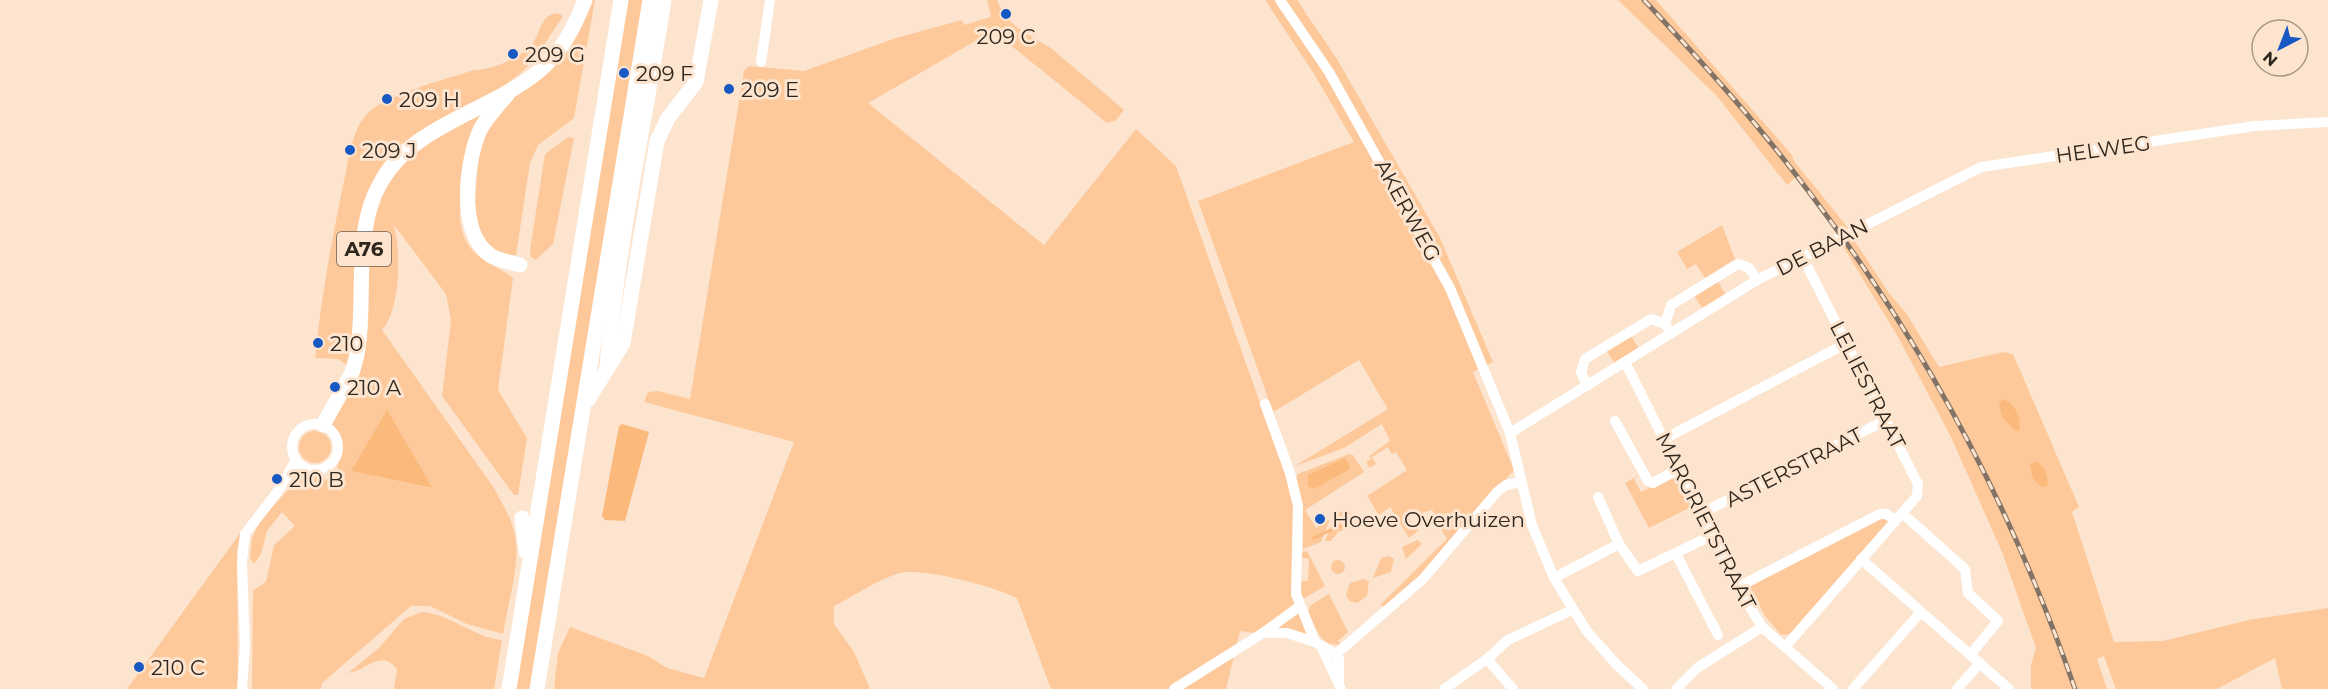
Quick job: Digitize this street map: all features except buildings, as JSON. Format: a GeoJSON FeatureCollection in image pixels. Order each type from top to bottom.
{"type":"FeatureCollection","features":[{"type":"Feature","properties":{"kind":"highway","name":"A76"},"geometry":{"type":"LineString","coordinates":[[520,265],[496,258],[484,250],[472,232],[467,213],[476,142],[488,117],[515,88],[550,60],[570,34],[585,0]]}},
{"type":"Feature","properties":{"kind":"highway"},"geometry":{"type":"LineString","coordinates":[[509,689],[621,0]]}},
{"type":"Feature","properties":{"kind":"highway"},"geometry":{"type":"LineString","coordinates":[[607,372],[610,328],[645,76],[650,0]]}},
{"type":"Feature","properties":{"kind":"highway"},"geometry":{"type":"LineString","coordinates":[[537,689],[585,405],[645,76],[664,0]]}},
{"type":"Feature","properties":{"kind":"highway"},"geometry":{"type":"LineString","coordinates":[[585,405],[623,344],[657,141],[668,118],[696,82],[711,0]]}},
{"type":"Feature","properties":{"kind":"highway","name":"A76"},"geometry":{"type":"LineString","coordinates":[[323,425],[352,373],[357,355],[365,234],[369,211],[382,179],[394,163],[425,136],[443,124],[515,88]]}},
{"type":"Feature","properties":{"kind":"highway"},"geometry":{"type":"LineString","coordinates":[[522,518],[529,570]]}},
{"type":"Feature","properties":{"kind":"highway"},"geometry":{"type":"LineString","coordinates":[[543,653],[547,689]]}},
{"type":"Feature","properties":{"kind":"street"},"geometry":{"type":"LineString","coordinates":[[761,62],[770,0]]}},
{"type":"Feature","properties":{"kind":"street","name":"AKERWEG"},"geometry":{"type":"LineString","coordinates":[[1280,0],[1329,72],[1437,262],[1487,371],[1510,433],[1532,525],[1554,578],[1572,610],[1603,650],[1643,689]]}},
{"type":"Feature","properties":{"kind":"street","name":"HELWEG"},"geometry":{"type":"LineString","coordinates":[[1888,214],[1986,166],[2255,126],[2328,122]]}},
{"type":"Feature","properties":{"kind":"street","name":"DE BAAN"},"geometry":{"type":"LineString","coordinates":[[1510,433],[1625,362],[1668,328],[1802,256],[1888,214]]}},
{"type":"Feature","properties":{"kind":"street","name":"LELIESTRAAT"},"geometry":{"type":"LineString","coordinates":[[1785,647],[1917,496],[1918,484],[1802,256]]}},
{"type":"Feature","properties":{"kind":"street","name":"DE BAAN"},"geometry":{"type":"LineString","coordinates":[[1668,328],[1671,305],[1738,264],[1749,268],[1757,280]]}},
{"type":"Feature","properties":{"kind":"street","name":"DE BAAN"},"geometry":{"type":"LineString","coordinates":[[1587,386],[1581,372],[1586,359],[1648,320],[1668,328]]}},
{"type":"Feature","properties":{"kind":"street"},"geometry":{"type":"LineString","coordinates":[[1665,439],[1847,343]]}},
{"type":"Feature","properties":{"kind":"street","name":"MARGRIETSTRAAT"},"geometry":{"type":"LineString","coordinates":[[1625,362],[1738,587],[1762,627],[1833,689]]}},
{"type":"Feature","properties":{"kind":"street"},"geometry":{"type":"LineString","coordinates":[[1265,404],[1290,473],[1298,506],[1299,532],[1295,588],[1300,606],[1340,686]]}},
{"type":"Feature","properties":{"kind":"street","name":"ASTERSTRAAT"},"geometry":{"type":"LineString","coordinates":[[1702,513],[1886,420]]}},
{"type":"Feature","properties":{"kind":"street"},"geometry":{"type":"LineString","coordinates":[[1615,421],[1648,482],[1653,483],[1679,469]]}},
{"type":"Feature","properties":{"kind":"street"},"geometry":{"type":"LineString","coordinates":[[281,487],[306,468],[326,468],[337,456],[338,441],[334,434],[323,425],[307,426],[297,433],[292,446],[296,459],[306,468]]}},
{"type":"Feature","properties":{"kind":"street"},"geometry":{"type":"LineString","coordinates":[[242,689],[245,645],[242,547],[251,524],[281,487],[296,459]]}},
{"type":"Feature","properties":{"kind":"street"},"geometry":{"type":"LineString","coordinates":[[1336,654],[1423,579],[1497,492],[1506,485],[1520,482]]}},
{"type":"Feature","properties":{"kind":"street"},"geometry":{"type":"LineString","coordinates":[[1598,497],[1619,544],[1638,571],[1713,535]]}},
{"type":"Feature","properties":{"kind":"street"},"geometry":{"type":"LineString","coordinates":[[1738,587],[1880,514],[1899,516],[1965,569],[1968,593],[1998,621],[1970,655]]}},
{"type":"Feature","properties":{"kind":"street"},"geometry":{"type":"LineString","coordinates":[[1554,578],[1619,544]]}},
{"type":"Feature","properties":{"kind":"street"},"geometry":{"type":"LineString","coordinates":[[1676,554],[1718,635]]}},
{"type":"Feature","properties":{"kind":"street"},"geometry":{"type":"LineString","coordinates":[[1862,559],[2009,689]]}},
{"type":"Feature","properties":{"kind":"street"},"geometry":{"type":"LineString","coordinates":[[1174,689],[1263,633],[1300,606]]}},
{"type":"Feature","properties":{"kind":"street"},"geometry":{"type":"LineString","coordinates":[[1444,689],[1508,640],[1572,610]]}},
{"type":"Feature","properties":{"kind":"street"},"geometry":{"type":"LineString","coordinates":[[1853,689],[1922,612]]}},
{"type":"Feature","properties":{"kind":"street"},"geometry":{"type":"LineString","coordinates":[[1676,689],[1697,668],[1762,627]]}},
{"type":"Feature","properties":{"kind":"street"},"geometry":{"type":"LineString","coordinates":[[1263,633],[1287,633],[1336,654],[1339,659],[1340,686]]}},
{"type":"Feature","properties":{"kind":"street"},"geometry":{"type":"LineString","coordinates":[[1487,658],[1513,689]]}},
{"type":"Feature","properties":{"kind":"street"},"geometry":{"type":"LineString","coordinates":[[1957,689],[1980,663]]}},
{"type":"Feature","properties":{"kind":"shaded area"},"geometry":{"type":"Polygon","coordinates":[[[588,0],[595,0],[574,118],[538,145],[530,163],[516,255],[502,254],[491,248],[473,226],[480,141],[489,124],[511,100],[561,58],[588,0]]]}},
{"type":"Feature","properties":{"kind":"shaded area"},"geometry":{"type":"Polygon","coordinates":[[[626,0],[643,0],[532,689],[515,689],[626,0]]]}},
{"type":"Feature","properties":{"kind":"shaded area"},"geometry":{"type":"Polygon","coordinates":[[[987,0],[997,0],[1006,17],[1027,34],[1051,48],[1124,110],[1115,121],[1107,123],[993,31],[868,103],[1044,245],[1136,129],[1176,166],[1289,485],[1293,504],[1296,605],[1254,633],[1240,631],[1226,689],[1051,689],[1017,598],[942,575],[900,573],[875,583],[834,606],[834,624],[854,652],[870,689],[554,689],[558,653],[570,627],[648,656],[667,668],[704,678],[794,442],[644,402],[648,392],[658,391],[690,399],[744,71],[749,66],[804,71],[896,38],[962,20],[964,25],[991,17],[987,0]]]}},
{"type":"Feature","properties":{"kind":"shaded area"},"geometry":{"type":"Polygon","coordinates":[[[1265,0],[1297,0],[1337,59],[1440,238],[1493,362],[1473,372],[1514,470],[1417,579],[1384,608],[1381,604],[1447,539],[1436,521],[1439,519],[1432,510],[1408,517],[1418,531],[1409,538],[1390,507],[1379,515],[1367,496],[1407,470],[1396,452],[1392,454],[1388,447],[1372,457],[1376,464],[1370,468],[1366,462],[1371,459],[1369,456],[1390,441],[1382,424],[1344,448],[1295,466],[1388,409],[1359,360],[1273,412],[1198,201],[1354,142],[1314,74],[1265,0]]]}},
{"type":"Feature","properties":{"kind":"shaded area"},"geometry":{"type":"Polygon","coordinates":[[[1618,0],[1656,0],[1792,155],[1794,161],[1849,229],[1840,233],[1796,177],[1787,185],[1716,95],[1618,0]]]}},
{"type":"Feature","properties":{"kind":"shaded area"},"geometry":{"type":"Polygon","coordinates":[[[555,13],[562,15],[562,18],[524,70],[486,96],[419,132],[400,146],[384,163],[373,183],[370,196],[359,302],[347,365],[338,359],[315,358],[330,250],[351,147],[362,120],[377,106],[403,93],[474,70],[497,66],[515,58],[529,48],[546,18],[555,13]]]}},
{"type":"Feature","properties":{"kind":"shaded area"},"geometry":{"type":"Polygon","coordinates":[[[488,111],[463,182],[460,221],[465,238],[474,252],[513,278],[498,390],[527,438],[518,495],[514,495],[442,396],[451,320],[446,294],[394,225],[398,249],[398,279],[393,308],[382,330],[494,488],[510,520],[516,543],[516,556],[503,634],[467,624],[430,606],[411,606],[322,683],[321,689],[252,689],[253,590],[266,582],[274,545],[295,526],[282,512],[267,531],[261,554],[254,564],[250,559],[252,538],[260,521],[297,480],[310,474],[326,480],[337,474],[340,441],[335,429],[329,423],[354,378],[365,349],[372,240],[377,213],[385,190],[397,171],[413,155],[458,126],[488,111]],[[387,411],[351,471],[431,488],[387,411]]]}},
{"type":"Feature","properties":{"kind":"shaded area"},"geometry":{"type":"Polygon","coordinates":[[[568,137],[574,138],[553,244],[536,260],[531,257],[530,250],[545,154],[568,137]]]}},
{"type":"Feature","properties":{"kind":"shaded area"},"geometry":{"type":"Polygon","coordinates":[[[1722,225],[1735,259],[1705,278],[1696,264],[1687,269],[1677,252],[1722,225]]]}},
{"type":"Feature","properties":{"kind":"shaded area"},"geometry":{"type":"Polygon","coordinates":[[[1852,237],[1889,293],[1906,313],[1939,367],[2003,352],[2013,354],[2079,507],[2072,512],[2114,642],[2163,641],[2249,620],[2328,608],[2328,689],[2282,689],[2275,658],[2217,689],[2116,689],[2104,656],[2097,659],[2107,689],[2031,689],[2031,665],[2036,648],[2002,552],[1951,437],[1898,337],[1844,248],[1845,240],[1852,237]]]}},
{"type":"Feature","properties":{"kind":"shaded area"},"geometry":{"type":"Polygon","coordinates":[[[1718,282],[1726,295],[1703,309],[1695,297],[1696,292],[1718,282]]]}},
{"type":"Feature","properties":{"kind":"shaded area"},"geometry":{"type":"Polygon","coordinates":[[[1631,336],[1639,349],[1615,364],[1607,351],[1631,336]]]}},
{"type":"Feature","properties":{"kind":"shaded area"},"geometry":{"type":"Polygon","coordinates":[[[2003,399],[2017,412],[2019,431],[2014,430],[2002,417],[1999,403],[2003,399]]]}},
{"type":"Feature","properties":{"kind":"shaded area"},"geometry":{"type":"Polygon","coordinates":[[[387,410],[430,483],[432,488],[351,471],[387,410]]]}},
{"type":"Feature","properties":{"kind":"shaded area"},"geometry":{"type":"Polygon","coordinates":[[[622,424],[649,432],[625,521],[605,520],[602,516],[619,426],[622,424]]]}},
{"type":"Feature","properties":{"kind":"shaded area"},"geometry":{"type":"Polygon","coordinates":[[[315,431],[327,435],[331,447],[327,459],[315,463],[303,459],[299,447],[303,435],[315,431]]]}},
{"type":"Feature","properties":{"kind":"shaded area"},"geometry":{"type":"Polygon","coordinates":[[[1349,454],[1353,455],[1364,472],[1305,510],[1316,528],[1330,519],[1321,542],[1303,549],[1303,510],[1296,479],[1298,474],[1349,454]]]}},
{"type":"Feature","properties":{"kind":"shaded area"},"geometry":{"type":"Polygon","coordinates":[[[1345,458],[1350,467],[1348,470],[1314,489],[1308,486],[1308,475],[1345,458]]]}},
{"type":"Feature","properties":{"kind":"shaded area"},"geometry":{"type":"Polygon","coordinates":[[[2036,461],[2042,465],[2046,473],[2048,482],[2046,487],[2040,486],[2033,479],[2030,464],[2036,461]]]}},
{"type":"Feature","properties":{"kind":"shaded area"},"geometry":{"type":"Polygon","coordinates":[[[1639,475],[1634,479],[1641,492],[1675,475],[1691,507],[1649,528],[1625,483],[1639,475]]]}},
{"type":"Feature","properties":{"kind":"shaded area"},"geometry":{"type":"Polygon","coordinates":[[[1347,508],[1359,527],[1333,517],[1347,508]]]}},
{"type":"Feature","properties":{"kind":"shaded area"},"geometry":{"type":"Polygon","coordinates":[[[1877,519],[1888,519],[1888,522],[1791,634],[1781,635],[1766,617],[1747,586],[1877,519]]]}},
{"type":"Feature","properties":{"kind":"shaded area"},"geometry":{"type":"Polygon","coordinates":[[[1333,520],[1350,528],[1338,532],[1331,541],[1325,541],[1333,520]]]}},
{"type":"Feature","properties":{"kind":"shaded area"},"geometry":{"type":"Polygon","coordinates":[[[241,532],[237,550],[238,689],[127,689],[241,532]]]}},
{"type":"Feature","properties":{"kind":"shaded area"},"geometry":{"type":"Polygon","coordinates":[[[1418,540],[1422,544],[1406,559],[1402,547],[1418,540]]]}},
{"type":"Feature","properties":{"kind":"shaded area"},"geometry":{"type":"Polygon","coordinates":[[[1307,551],[1325,586],[1305,598],[1302,597],[1300,581],[1308,581],[1309,559],[1301,557],[1303,552],[1307,551]]]}},
{"type":"Feature","properties":{"kind":"shaded area"},"geometry":{"type":"Polygon","coordinates":[[[1389,556],[1394,559],[1391,572],[1373,578],[1381,558],[1389,556]]]}},
{"type":"Feature","properties":{"kind":"shaded area"},"geometry":{"type":"Polygon","coordinates":[[[1335,560],[1341,560],[1345,567],[1341,574],[1335,574],[1331,570],[1331,564],[1335,560]]]}},
{"type":"Feature","properties":{"kind":"shaded area"},"geometry":{"type":"Polygon","coordinates":[[[1363,579],[1369,581],[1367,596],[1357,603],[1349,601],[1346,595],[1350,583],[1363,579]]]}},
{"type":"Feature","properties":{"kind":"shaded area"},"geometry":{"type":"Polygon","coordinates":[[[1329,594],[1348,632],[1338,641],[1341,644],[1328,643],[1323,640],[1308,612],[1311,605],[1329,594]]]}},
{"type":"Feature","properties":{"kind":"shaded area"},"geometry":{"type":"Polygon","coordinates":[[[422,612],[442,617],[481,635],[502,640],[494,689],[394,689],[397,669],[385,660],[373,662],[348,673],[379,648],[404,619],[422,612]]]}},
{"type":"Feature","properties":{"kind":"shaded area"},"geometry":{"type":"Polygon","coordinates":[[[1299,613],[1307,635],[1275,629],[1299,613]]]}},
{"type":"Feature","properties":{"kind":"waterway"},"geometry":{"type":"LineString","coordinates":[[1314,538],[1337,527],[1351,525]]}},
{"type":"Feature","properties":{"kind":"railway"},"geometry":{"type":"LineString","coordinates":[[1644,0],[1773,145],[1853,253],[1892,311],[1929,371],[1995,495],[2051,623],[2075,689]]}},
{"type":"Feature","properties":{"kind":"place","name":"209 C"},"geometry":{"type":"Point","coordinates":[1006,14]}},
{"type":"Feature","properties":{"kind":"place","name":"209 G"},"geometry":{"type":"Point","coordinates":[513,54]}},
{"type":"Feature","properties":{"kind":"place","name":"209 F"},"geometry":{"type":"Point","coordinates":[624,73]}},
{"type":"Feature","properties":{"kind":"place","name":"209 E"},"geometry":{"type":"Point","coordinates":[729,89]}},
{"type":"Feature","properties":{"kind":"place","name":"209 H"},"geometry":{"type":"Point","coordinates":[387,99]}},
{"type":"Feature","properties":{"kind":"place","name":"209 J"},"geometry":{"type":"Point","coordinates":[350,150]}},
{"type":"Feature","properties":{"kind":"place","name":"210"},"geometry":{"type":"Point","coordinates":[318,343]}},
{"type":"Feature","properties":{"kind":"place","name":"210 A"},"geometry":{"type":"Point","coordinates":[335,387]}},
{"type":"Feature","properties":{"kind":"place","name":"210 B"},"geometry":{"type":"Point","coordinates":[277,479]}},
{"type":"Feature","properties":{"kind":"place","name":"Hoeve Overhuizen"},"geometry":{"type":"Point","coordinates":[1320,519]}},
{"type":"Feature","properties":{"kind":"place","name":"210 C"},"geometry":{"type":"Point","coordinates":[139,667]}}]}
